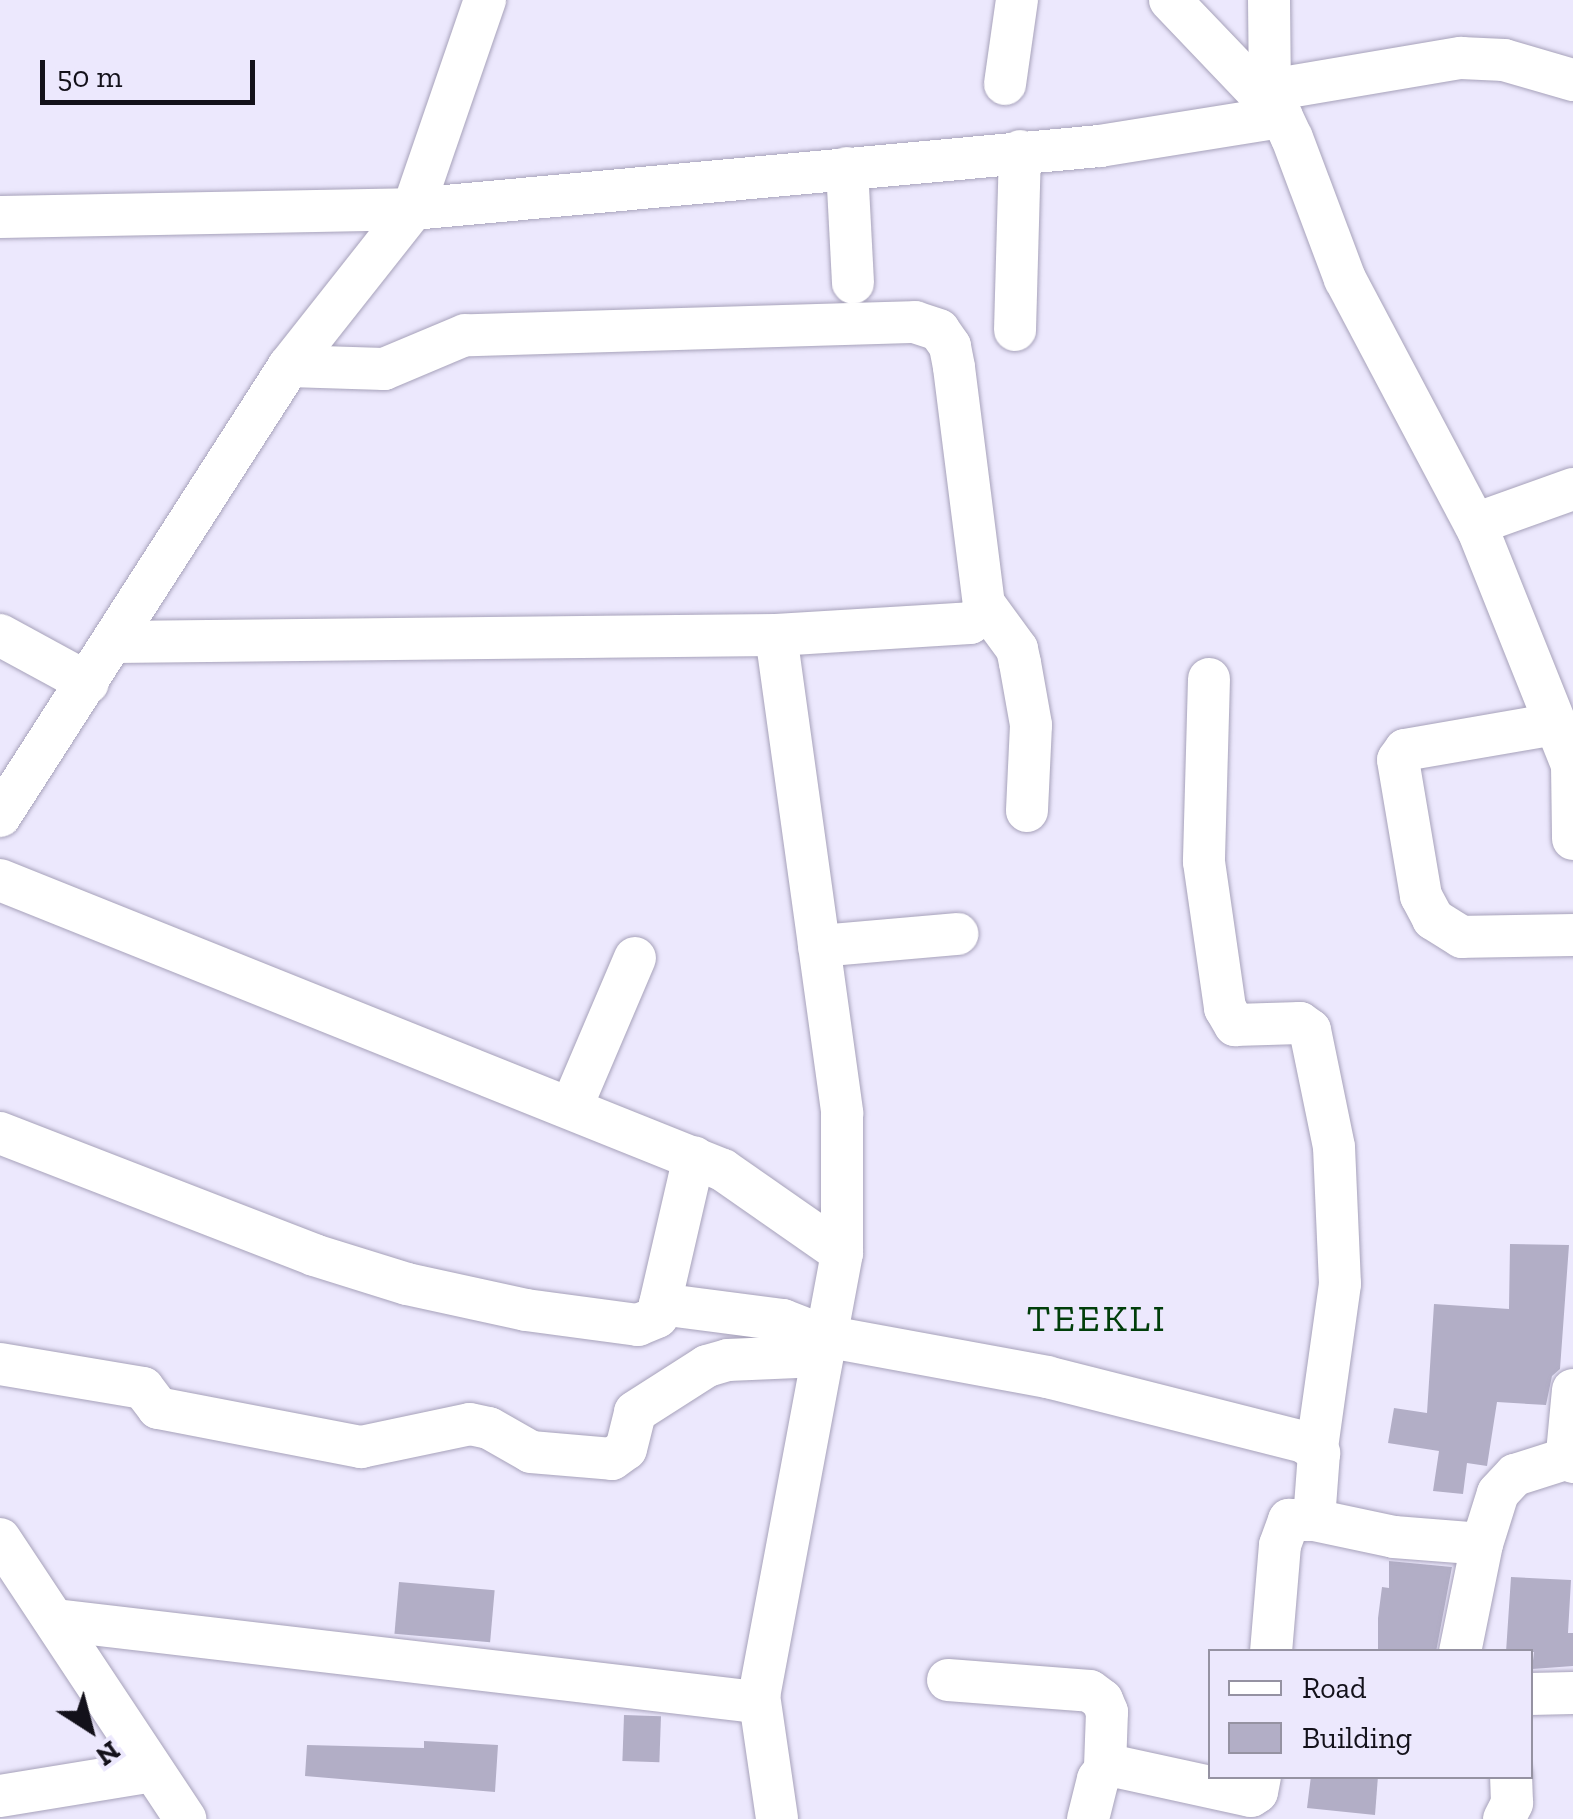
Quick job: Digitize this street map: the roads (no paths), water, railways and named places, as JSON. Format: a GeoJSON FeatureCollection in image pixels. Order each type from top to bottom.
{"type":"FeatureCollection","features":[{"type":"Feature","properties":{"kind":"street"},"geometry":{"type":"LineString","coordinates":[[0,816],[116,642],[290,366],[413,210],[485,0]]}},
{"type":"Feature","properties":{"kind":"street"},"geometry":{"type":"LineString","coordinates":[[1005,84],[1017,0]]}},
{"type":"Feature","properties":{"kind":"street"},"geometry":{"type":"LineString","coordinates":[[1170,0],[1270,99]]}},
{"type":"Feature","properties":{"kind":"street"},"geometry":{"type":"LineString","coordinates":[[1269,0],[1270,99],[1345,279],[1474,524],[1572,766],[1573,838]]}},
{"type":"Feature","properties":{"kind":"street"},"geometry":{"type":"LineString","coordinates":[[0,217],[413,210],[1100,146],[1270,99],[1461,58],[1504,60],[1573,80]]}},
{"type":"Feature","properties":{"kind":"street"},"geometry":{"type":"LineString","coordinates":[[1015,330],[1020,151]]}},
{"type":"Feature","properties":{"kind":"street"},"geometry":{"type":"LineString","coordinates":[[847,168],[853,283]]}},
{"type":"Feature","properties":{"kind":"street"},"geometry":{"type":"LineString","coordinates":[[290,366],[384,369],[465,334],[915,322],[939,330],[950,346],[954,366],[987,608],[1017,649],[1020,663],[1031,725],[1027,812]]}},
{"type":"Feature","properties":{"kind":"street"},"geometry":{"type":"LineString","coordinates":[[1474,524],[1573,489]]}},
{"type":"Feature","properties":{"kind":"street"},"geometry":{"type":"LineString","coordinates":[[116,642],[776,635],[970,623],[983,617],[987,608]]}},
{"type":"Feature","properties":{"kind":"street"},"geometry":{"type":"LineString","coordinates":[[0,635],[88,683]]}},
{"type":"Feature","properties":{"kind":"street"},"geometry":{"type":"LineString","coordinates":[[776,635],[842,1113],[842,1252],[759,1696],[777,1819]]}},
{"type":"Feature","properties":{"kind":"street"},"geometry":{"type":"LineString","coordinates":[[1210,679],[1204,862],[1224,1008],[1236,1025],[1300,1024],[1310,1030],[1334,1146],[1340,1284],[1317,1448],[1314,1520]]}},
{"type":"Feature","properties":{"kind":"street"},"geometry":{"type":"LineString","coordinates":[[1555,724],[1406,750],[1398,756],[1421,896],[1433,919],[1462,937],[1573,935]]}},
{"type":"Feature","properties":{"kind":"street"},"geometry":{"type":"LineString","coordinates":[[0,880],[723,1170],[842,1252]]}},
{"type":"Feature","properties":{"kind":"street"},"geometry":{"type":"LineString","coordinates":[[819,946],[956,934]]}},
{"type":"Feature","properties":{"kind":"street"},"geometry":{"type":"LineString","coordinates":[[571,1108],[634,958]]}},
{"type":"Feature","properties":{"kind":"street"},"geometry":{"type":"LineString","coordinates":[[0,1133],[314,1255],[407,1284],[526,1310],[638,1325],[655,1320],[694,1158]]}},
{"type":"Feature","properties":{"kind":"street"},"geometry":{"type":"LineString","coordinates":[[660,1304],[783,1320],[822,1346]]}},
{"type":"Feature","properties":{"kind":"street"},"geometry":{"type":"LineString","coordinates":[[0,1364],[143,1388],[158,1408],[362,1446],[470,1424],[489,1428],[531,1452],[612,1459],[626,1449],[635,1412],[707,1366],[822,1346],[1047,1377],[1317,1448]]}},
{"type":"Feature","properties":{"kind":"street"},"geometry":{"type":"LineString","coordinates":[[1461,1649],[1482,1544],[1498,1493],[1515,1475],[1570,1460],[1573,1390]]}},
{"type":"Feature","properties":{"kind":"street"},"geometry":{"type":"LineString","coordinates":[[1271,1649],[1284,1524],[1292,1518],[1394,1537],[1482,1544]]}},
{"type":"Feature","properties":{"kind":"street"},"geometry":{"type":"LineString","coordinates":[[0,1539],[185,1819]]}},
{"type":"Feature","properties":{"kind":"street"},"geometry":{"type":"LineString","coordinates":[[56,1620],[748,1701],[759,1696]]}},
{"type":"Feature","properties":{"kind":"street"},"geometry":{"type":"LineString","coordinates":[[948,1680],[1090,1691],[1102,1700],[1106,1712],[1105,1766],[1088,1819]]}},
{"type":"Feature","properties":{"kind":"street"},"geometry":{"type":"LineString","coordinates":[[1533,1694],[1573,1693]]}},
{"type":"Feature","properties":{"kind":"street"},"geometry":{"type":"LineString","coordinates":[[1105,1766],[1114,1764],[1261,1797]]}},
{"type":"Feature","properties":{"kind":"street"},"geometry":{"type":"LineString","coordinates":[[6,1803],[153,1770]]}},
{"type":"Feature","properties":{"kind":"street"},"geometry":{"type":"LineString","coordinates":[[1504,1819],[1512,1803],[1511,1779]]}},
{"type":"Feature","properties":{"kind":"district","name":"TEEKLI"},"geometry":{"type":"Point","coordinates":[1097,1319]}}]}
